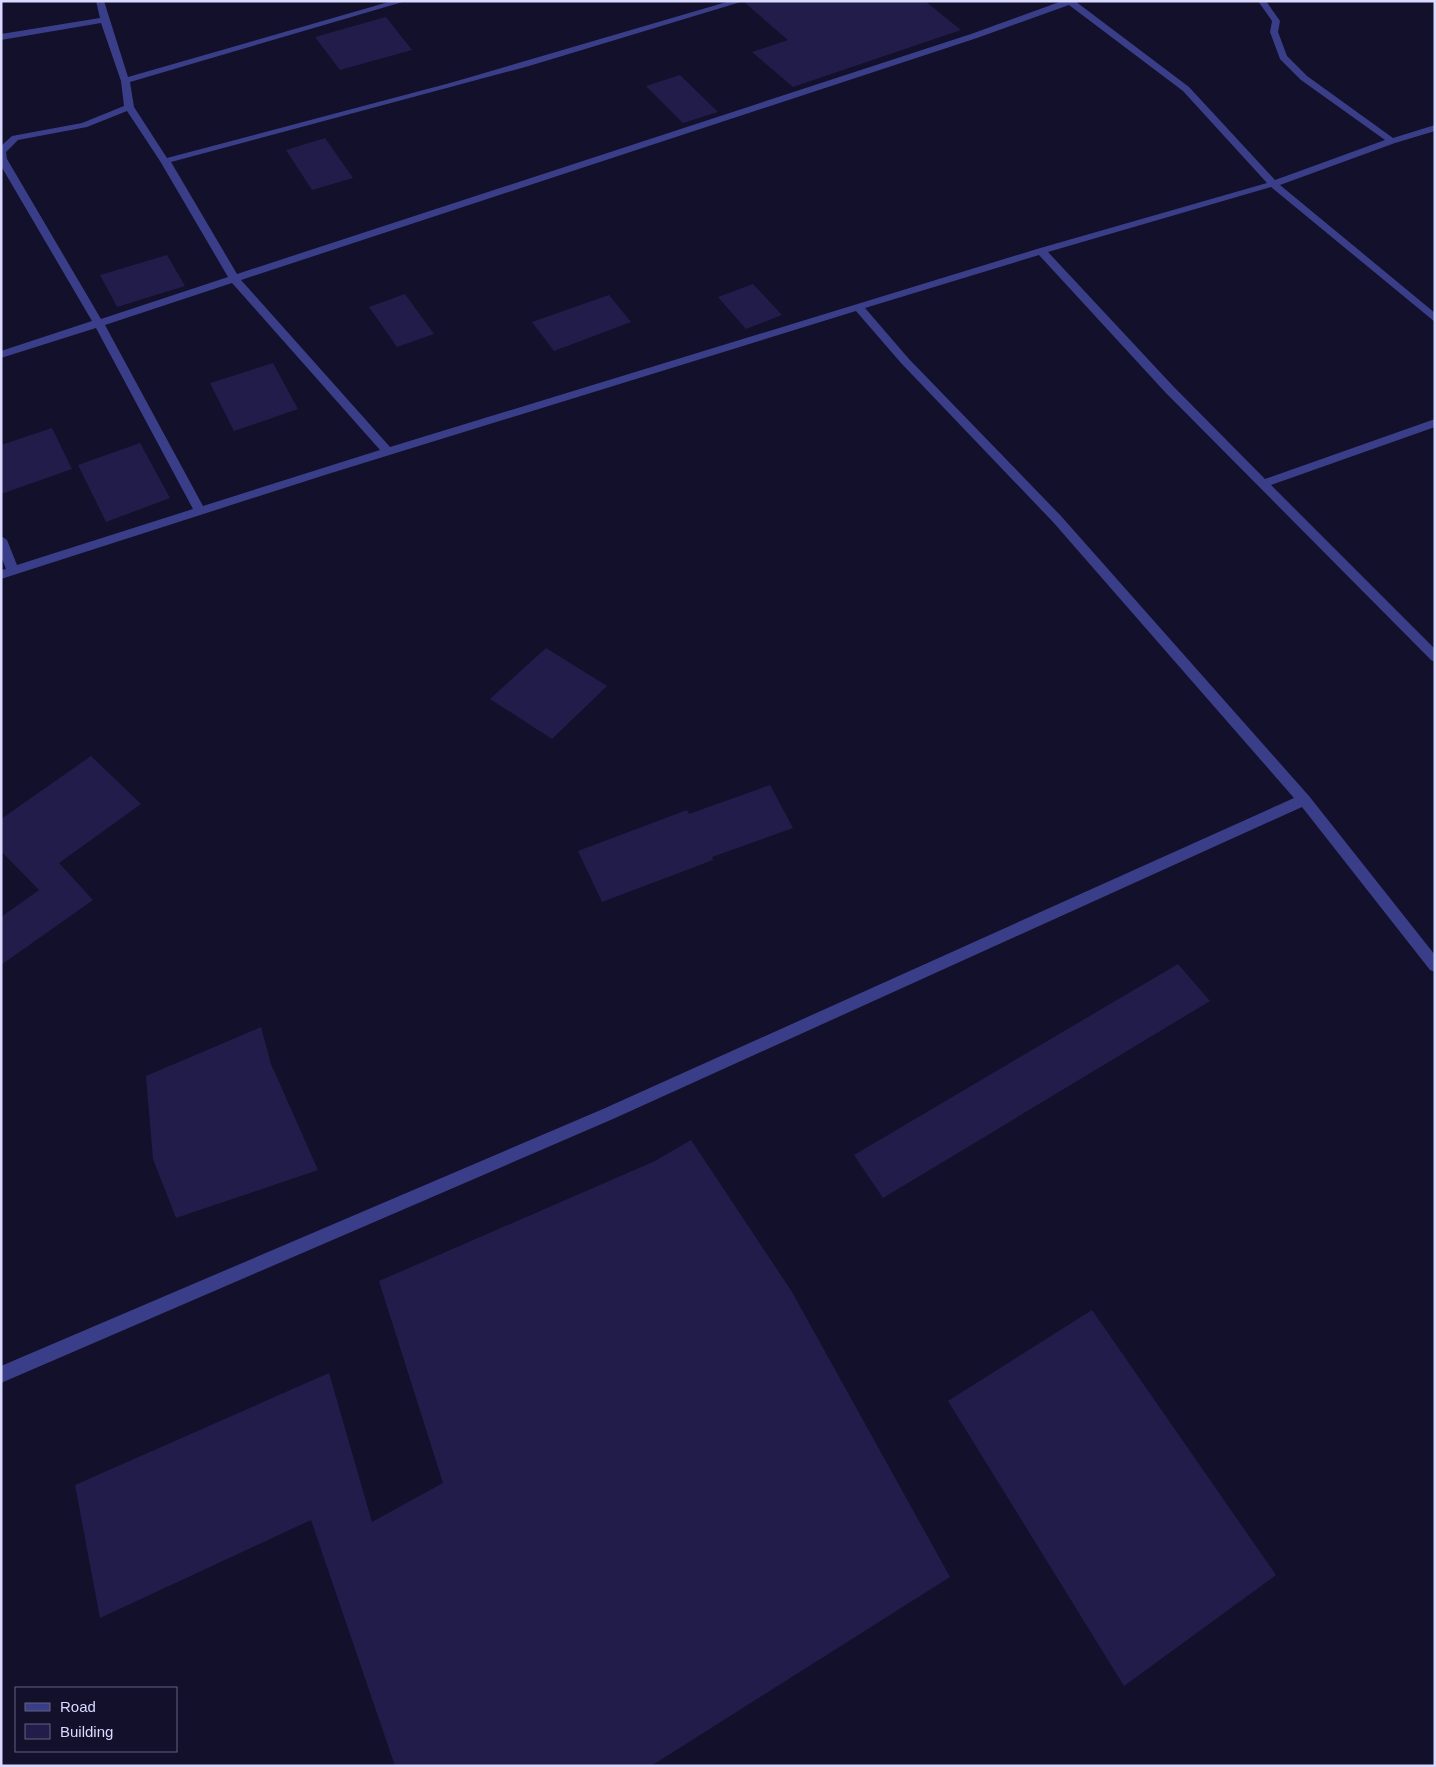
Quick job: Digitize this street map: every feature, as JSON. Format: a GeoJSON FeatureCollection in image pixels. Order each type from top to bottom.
{"type":"FeatureCollection","features":[{"type":"Feature","properties":{"kind":"street"},"geometry":{"type":"LineString","coordinates":[[100,1],[125,80],[129,107],[165,161],[234,278],[388,452]]}},
{"type":"Feature","properties":{"kind":"street"},"geometry":{"type":"LineString","coordinates":[[125,80],[402,1]]}},
{"type":"Feature","properties":{"kind":"street"},"geometry":{"type":"LineString","coordinates":[[165,161],[353,114],[598,45],[740,1]]}},
{"type":"Feature","properties":{"kind":"street"},"geometry":{"type":"LineString","coordinates":[[1,355],[974,36],[1070,1],[1186,89],[1273,184],[1435,319]]}},
{"type":"Feature","properties":{"kind":"street"},"geometry":{"type":"LineString","coordinates":[[1262,1],[1276,21],[1274,32],[1283,57],[1304,78],[1392,141]]}},
{"type":"Feature","properties":{"kind":"street"},"geometry":{"type":"LineString","coordinates":[[1,37],[105,20]]}},
{"type":"Feature","properties":{"kind":"street"},"geometry":{"type":"LineString","coordinates":[[129,107],[84,125],[15,138],[1,151],[2,159],[99,324],[200,511]]}},
{"type":"Feature","properties":{"kind":"street"},"geometry":{"type":"LineString","coordinates":[[1,575],[388,452],[1040,251],[1273,184],[1392,141],[1435,128]]}},
{"type":"Feature","properties":{"kind":"street"},"geometry":{"type":"LineString","coordinates":[[1040,251],[1169,389],[1435,657]]}},
{"type":"Feature","properties":{"kind":"street"},"geometry":{"type":"LineString","coordinates":[[858,308],[905,361],[1057,519],[1304,800],[1435,966]]}},
{"type":"Feature","properties":{"kind":"street"},"geometry":{"type":"LineString","coordinates":[[1263,484],[1435,423]]}},
{"type":"Feature","properties":{"kind":"street"},"geometry":{"type":"LineString","coordinates":[[1,540],[13,571]]}},
{"type":"Feature","properties":{"kind":"street"},"geometry":{"type":"LineString","coordinates":[[1,1375],[608,1114],[1304,800]]}},
{"type":"Feature","properties":{"kind":"building"},"geometry":{"type":"Polygon","coordinates":[[[746,1],[925,1],[961,30],[793,87],[752,52],[788,40],[745,3],[746,1]]]}},
{"type":"Feature","properties":{"kind":"building"},"geometry":{"type":"Polygon","coordinates":[[[386,17],[412,50],[340,70],[315,37],[386,17]]]}},
{"type":"Feature","properties":{"kind":"building"},"geometry":{"type":"Polygon","coordinates":[[[680,75],[718,112],[683,123],[646,86],[680,75]]]}},
{"type":"Feature","properties":{"kind":"building"},"geometry":{"type":"Polygon","coordinates":[[[325,138],[353,178],[312,190],[286,150],[325,138]]]}},
{"type":"Feature","properties":{"kind":"building"},"geometry":{"type":"Polygon","coordinates":[[[167,255],[185,286],[117,307],[100,275],[167,255]]]}},
{"type":"Feature","properties":{"kind":"building"},"geometry":{"type":"Polygon","coordinates":[[[753,284],[782,315],[746,329],[718,297],[753,284]]]}},
{"type":"Feature","properties":{"kind":"building"},"geometry":{"type":"Polygon","coordinates":[[[405,294],[434,334],[397,347],[369,307],[405,294]]]}},
{"type":"Feature","properties":{"kind":"building"},"geometry":{"type":"Polygon","coordinates":[[[609,295],[631,322],[554,351],[532,322],[609,295]]]}},
{"type":"Feature","properties":{"kind":"building"},"geometry":{"type":"Polygon","coordinates":[[[273,363],[298,409],[234,431],[210,383],[273,363]]]}},
{"type":"Feature","properties":{"kind":"building"},"geometry":{"type":"Polygon","coordinates":[[[52,428],[72,469],[1,494],[1,445],[52,428]]]}},
{"type":"Feature","properties":{"kind":"building"},"geometry":{"type":"Polygon","coordinates":[[[140,443],[170,498],[106,522],[78,465],[140,443]]]}},
{"type":"Feature","properties":{"kind":"building"},"geometry":{"type":"Polygon","coordinates":[[[546,648],[607,686],[552,739],[490,699],[546,648]]]}},
{"type":"Feature","properties":{"kind":"building"},"geometry":{"type":"Polygon","coordinates":[[[91,756],[141,804],[59,863],[93,900],[1,965],[1,917],[39,890],[1,851],[1,819],[91,756]]]}},
{"type":"Feature","properties":{"kind":"building"},"geometry":{"type":"Polygon","coordinates":[[[770,785],[793,828],[712,857],[713,860],[602,902],[578,851],[687,810],[689,814],[770,785]]]}},
{"type":"Feature","properties":{"kind":"building"},"geometry":{"type":"Polygon","coordinates":[[[1178,964],[1210,1001],[883,1198],[854,1155],[1178,964]]]}},
{"type":"Feature","properties":{"kind":"building"},"geometry":{"type":"Polygon","coordinates":[[[261,1027],[271,1064],[318,1170],[176,1218],[153,1159],[146,1076],[261,1027]]]}},
{"type":"Feature","properties":{"kind":"building"},"geometry":{"type":"Polygon","coordinates":[[[691,1140],[792,1292],[950,1577],[651,1766],[395,1766],[311,1520],[100,1618],[75,1485],[329,1373],[372,1522],[443,1483],[379,1281],[655,1161],[691,1140]]]}},
{"type":"Feature","properties":{"kind":"building"},"geometry":{"type":"Polygon","coordinates":[[[1092,1310],[1276,1575],[1124,1686],[948,1401],[1092,1310]]]}}]}
